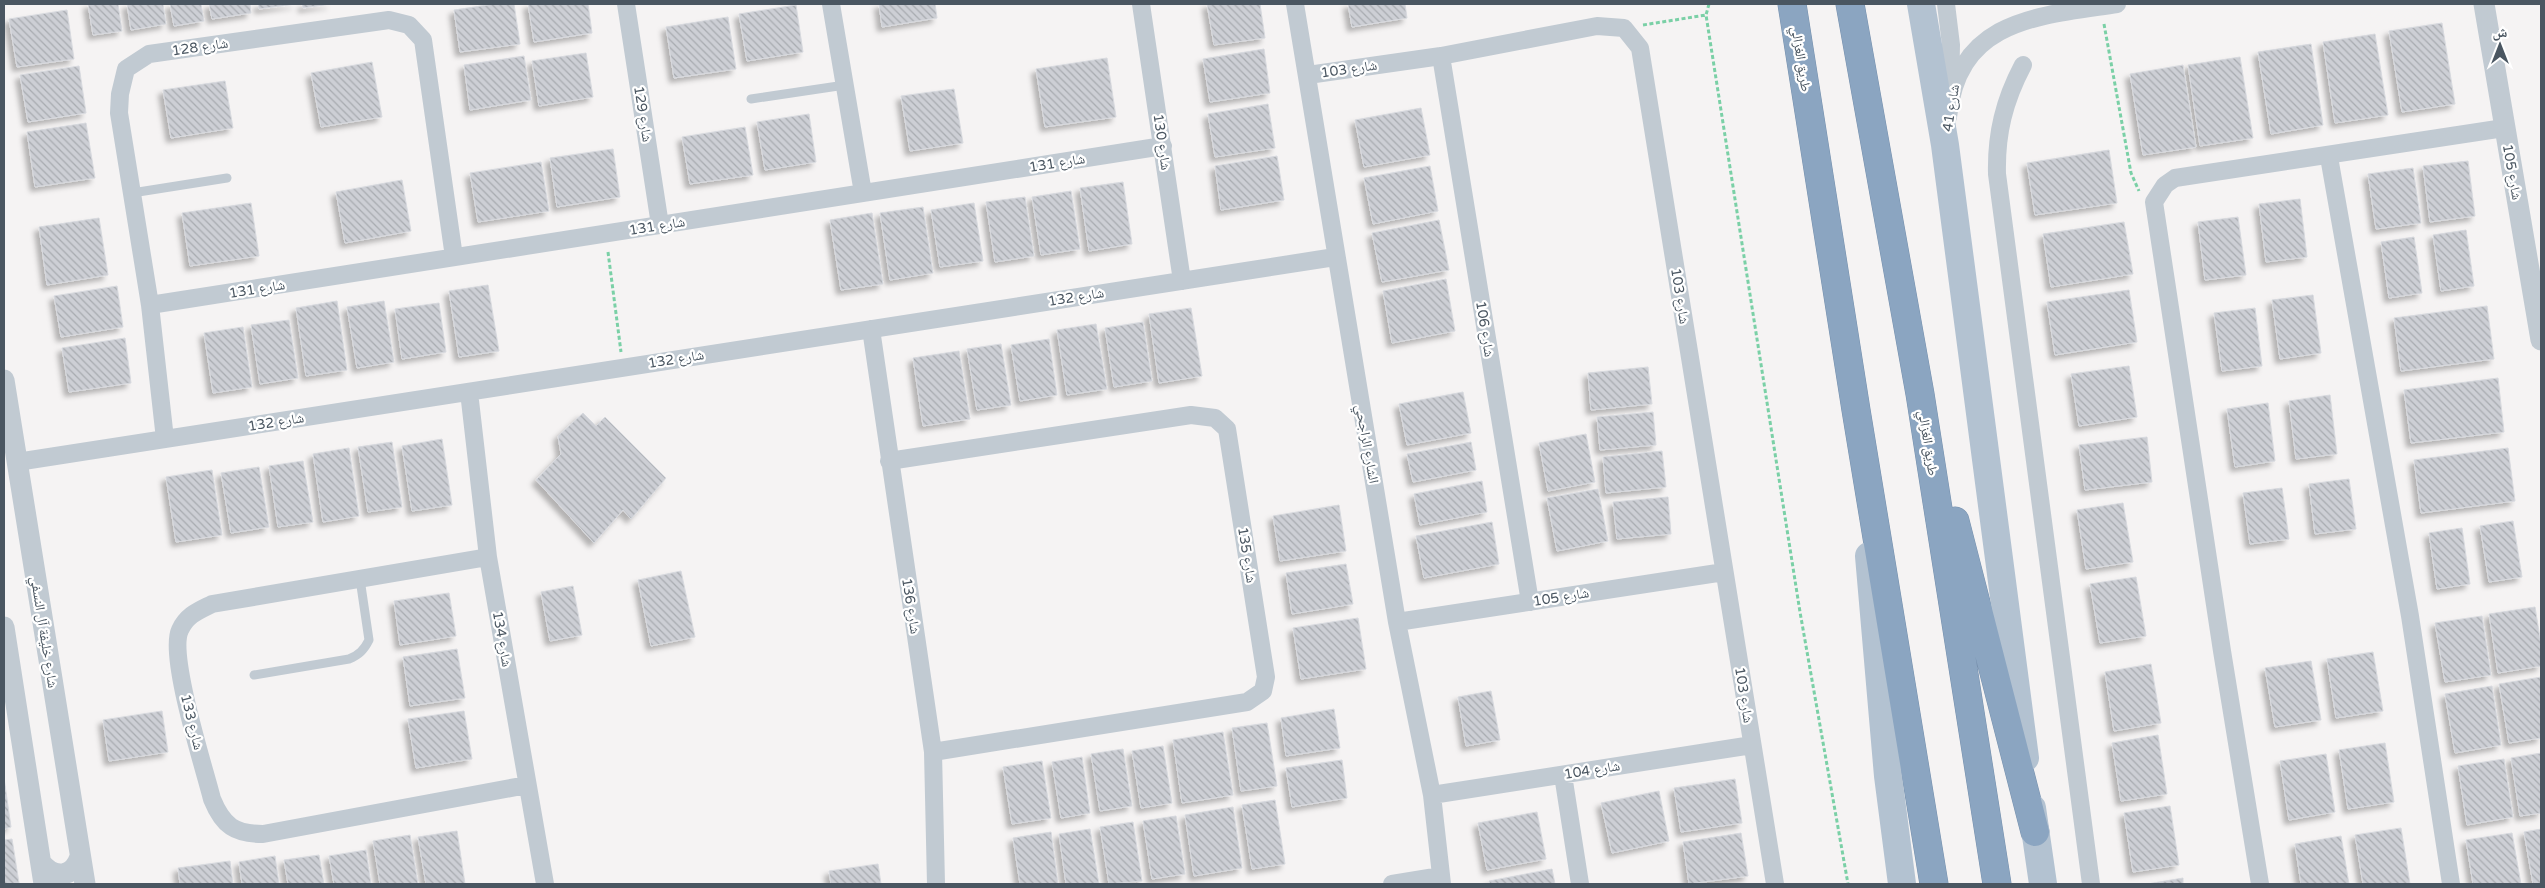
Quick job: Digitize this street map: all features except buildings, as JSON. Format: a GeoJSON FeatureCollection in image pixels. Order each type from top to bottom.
{"type":"FeatureCollection","features":[{"type":"Feature","properties":{"kind":"highway","name":"طريق الغزالي"},"geometry":{"type":"LineString","coordinates":[[1792,4],[1934,884]]}},
{"type":"Feature","properties":{"kind":"highway","name":"طريق الغزالي"},"geometry":{"type":"LineString","coordinates":[[1850,4],[1920,394],[1997,884]]}},
{"type":"Feature","properties":{"kind":"highway"},"geometry":{"type":"LineString","coordinates":[[1920,394],[1974,587],[2035,832]]}},
{"type":"Feature","properties":{"kind":"main road"},"geometry":{"type":"LineString","coordinates":[[1921,4],[1945,145],[2035,832],[2044,884]]}},
{"type":"Feature","properties":{"kind":"main road"},"geometry":{"type":"LineString","coordinates":[[1856,410],[1888,776],[1902,884]]}},
{"type":"Feature","properties":{"kind":"street","name":"شارع 129"},"geometry":{"type":"LineString","coordinates":[[626,4],[660,225]]}},
{"type":"Feature","properties":{"kind":"street"},"geometry":{"type":"LineString","coordinates":[[831,4],[863,193]]}},
{"type":"Feature","properties":{"kind":"street","name":"شارع 130"},"geometry":{"type":"LineString","coordinates":[[1141,4],[1182,281]]}},
{"type":"Feature","properties":{"kind":"street","name":"الشارع الراجحي"},"geometry":{"type":"LineString","coordinates":[[1295,4],[1308,75],[1335,257],[1397,622],[1432,795],[1442,880]]}},
{"type":"Feature","properties":{"kind":"street"},"geometry":{"type":"LineString","coordinates":[[1946,4],[1951,45],[1950,96]]}},
{"type":"Feature","properties":{"kind":"street","name":"شارع 105"},"geometry":{"type":"LineString","coordinates":[[2484,4],[2504,128],[2534,254],[2541,340]]}},
{"type":"Feature","properties":{"kind":"street","name":"شارع 41"},"geometry":{"type":"LineString","coordinates":[[1945,145],[1950,96],[1957,73],[1980,45],[2002,29],[2041,16],[2109,5]]}},
{"type":"Feature","properties":{"kind":"street","name":"شارع 128"},"geometry":{"type":"LineString","coordinates":[[165,439],[150,305],[119,113],[120,94],[126,69],[150,54],[389,20],[409,25],[423,40],[454,258]]}},
{"type":"Feature","properties":{"kind":"street","name":"شارع 103"},"geometry":{"type":"LineString","coordinates":[[1308,75],[1441,56],[1597,26],[1624,28],[1640,48],[1775,884]]}},
{"type":"Feature","properties":{"kind":"street","name":"شارع 106"},"geometry":{"type":"LineString","coordinates":[[1441,56],[1530,602]]}},
{"type":"Feature","properties":{"kind":"street"},"geometry":{"type":"LineString","coordinates":[[2023,65],[2004,106],[1999,129],[1997,174],[2091,884]]}},
{"type":"Feature","properties":{"kind":"street"},"geometry":{"type":"LineString","coordinates":[[2260,884],[2222,652],[2154,202],[2165,185],[2175,178],[2329,157],[2504,128]]}},
{"type":"Feature","properties":{"kind":"street","name":"شارع 131"},"geometry":{"type":"LineString","coordinates":[[150,305],[1163,146]]}},
{"type":"Feature","properties":{"kind":"street"},"geometry":{"type":"LineString","coordinates":[[2329,157],[2408,606],[2450,884]]}},
{"type":"Feature","properties":{"kind":"street","name":"شارع 132"},"geometry":{"type":"LineString","coordinates":[[17,462],[1335,257]]}},
{"type":"Feature","properties":{"kind":"street","name":"شارع 136"},"geometry":{"type":"LineString","coordinates":[[871,329],[933,752],[936,884]]}},
{"type":"Feature","properties":{"kind":"street","name":"شارع خليفة آل النسفي"},"geometry":{"type":"LineString","coordinates":[[4,380],[85,884]]}},
{"type":"Feature","properties":{"kind":"street","name":"شارع 134"},"geometry":{"type":"LineString","coordinates":[[469,392],[488,557],[545,884]]}},
{"type":"Feature","properties":{"kind":"street","name":"شارع 135"},"geometry":{"type":"LineString","coordinates":[[889,461],[1192,415],[1216,418],[1227,429],[1266,677],[1263,691],[1246,702],[933,752]]}},
{"type":"Feature","properties":{"kind":"street","name":"شارع 133"},"geometry":{"type":"LineString","coordinates":[[488,557],[212,604],[190,614],[179,631],[178,651],[181,676],[212,799],[218,815],[230,827],[246,834],[263,834],[527,785]]}},
{"type":"Feature","properties":{"kind":"street","name":"شارع 105"},"geometry":{"type":"LineString","coordinates":[[1397,622],[1724,572]]}},
{"type":"Feature","properties":{"kind":"street"},"geometry":{"type":"LineString","coordinates":[[4,627],[44,884]]}},
{"type":"Feature","properties":{"kind":"street","name":"شارع 104"},"geometry":{"type":"LineString","coordinates":[[1432,795],[1752,744]]}},
{"type":"Feature","properties":{"kind":"street"},"geometry":{"type":"LineString","coordinates":[[1563,774],[1580,884]]}},
{"type":"Feature","properties":{"kind":"street"},"geometry":{"type":"LineString","coordinates":[[41,864],[48,871],[58,875],[68,873],[76,867],[80,857]]}},
{"type":"Feature","properties":{"kind":"street"},"geometry":{"type":"LineString","coordinates":[[1392,884],[1442,880]]}},
{"type":"Feature","properties":{"kind":"lane"},"geometry":{"type":"LineString","coordinates":[[751,99],[845,85]]}},
{"type":"Feature","properties":{"kind":"lane"},"geometry":{"type":"LineString","coordinates":[[132,193],[227,178]]}},
{"type":"Feature","properties":{"kind":"lane"},"geometry":{"type":"LineString","coordinates":[[254,675],[358,656],[365,649],[369,640],[360,579]]}},
{"type":"Feature","properties":{"kind":"path"},"geometry":{"type":"LineString","coordinates":[[1709,4],[1706,14],[1800,612],[1848,884]]}},
{"type":"Feature","properties":{"kind":"path"},"geometry":{"type":"LineString","coordinates":[[2109,5],[2131,173],[2139,192],[2154,202]]}},
{"type":"Feature","properties":{"kind":"path"},"geometry":{"type":"LineString","coordinates":[[1624,28],[1706,14]]}},
{"type":"Feature","properties":{"kind":"path"},"geometry":{"type":"LineString","coordinates":[[606,234],[624,367]]}}]}
